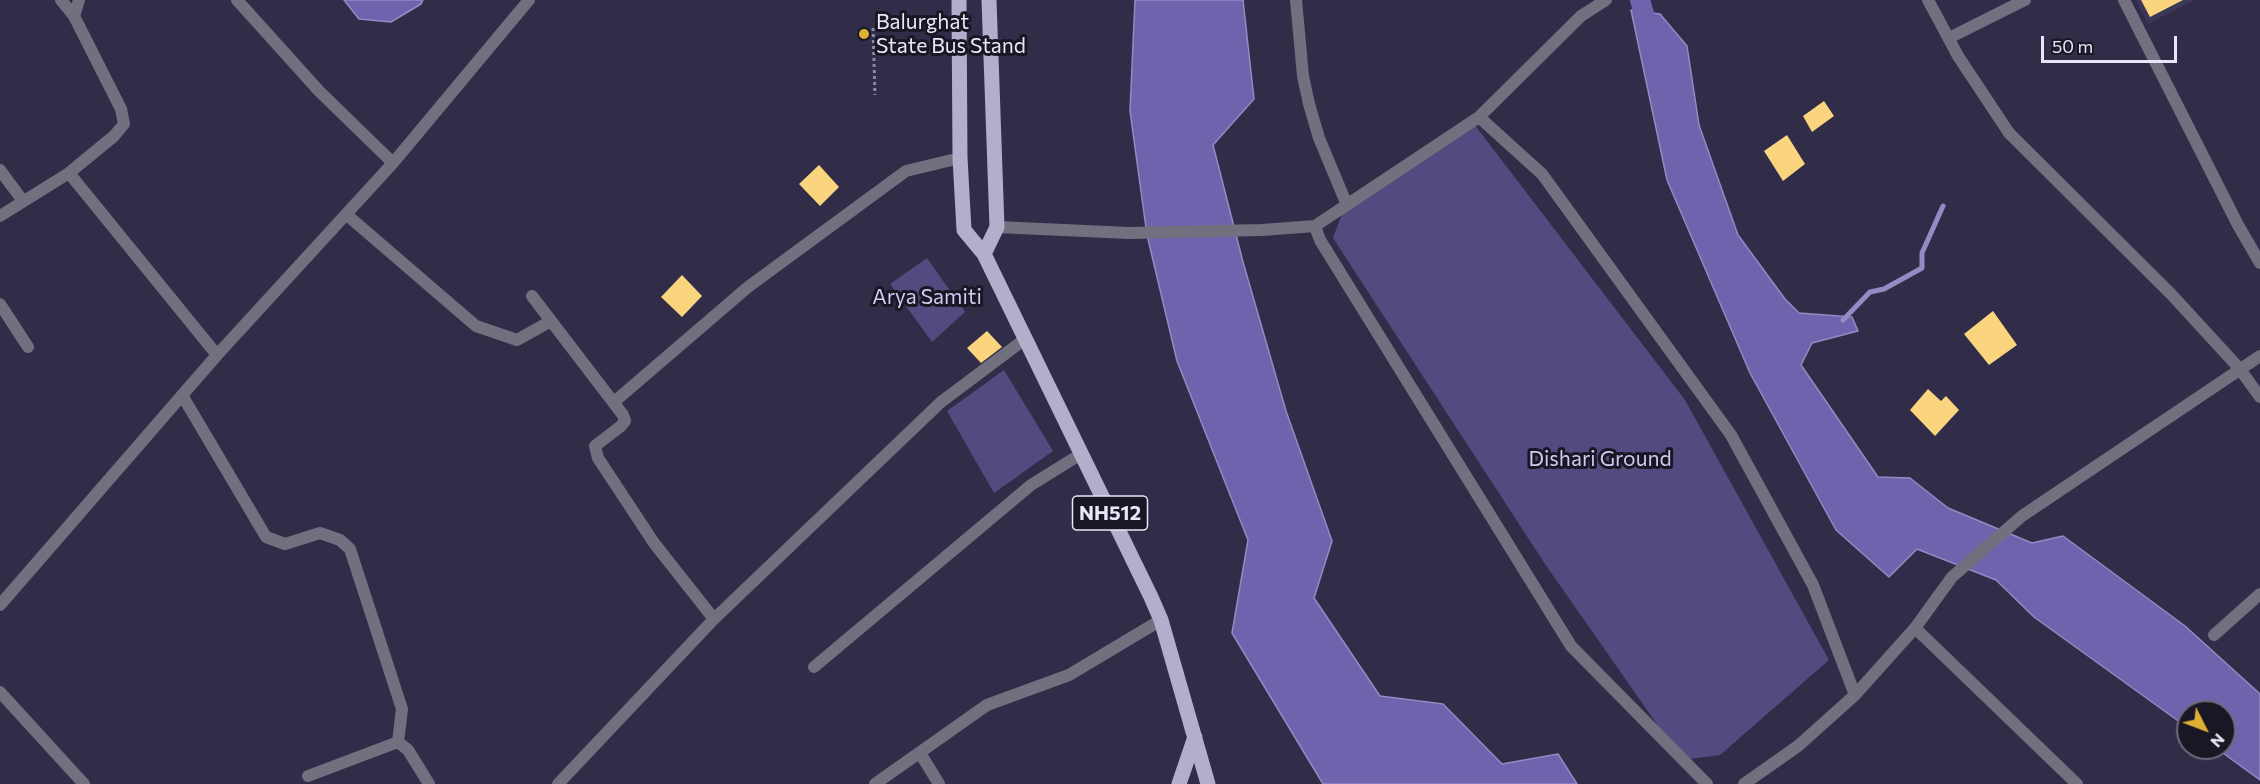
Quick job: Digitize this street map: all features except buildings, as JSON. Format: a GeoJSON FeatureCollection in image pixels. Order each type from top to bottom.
{"type":"FeatureCollection","features":[{"type":"Feature","properties":{"kind":"main road","name":"NH512"},"geometry":{"type":"LineString","coordinates":[[959,0],[960,158],[964,230],[984,254],[1161,620],[1208,784]]}},
{"type":"Feature","properties":{"kind":"main road"},"geometry":{"type":"LineString","coordinates":[[984,254],[997,227],[989,0]]}},
{"type":"Feature","properties":{"kind":"main road"},"geometry":{"type":"LineString","coordinates":[[1179,784],[1195,737]]}},
{"type":"Feature","properties":{"kind":"street"},"geometry":{"type":"LineString","coordinates":[[0,216],[69,173],[121,130],[124,118],[74,16],[61,0]]}},
{"type":"Feature","properties":{"kind":"street"},"geometry":{"type":"LineString","coordinates":[[74,16],[79,0]]}},
{"type":"Feature","properties":{"kind":"street"},"geometry":{"type":"LineString","coordinates":[[237,0],[319,91],[393,163]]}},
{"type":"Feature","properties":{"kind":"street"},"geometry":{"type":"LineString","coordinates":[[0,605],[217,355],[393,163],[530,0]]}},
{"type":"Feature","properties":{"kind":"street"},"geometry":{"type":"LineString","coordinates":[[1296,0],[1303,76],[1309,104],[1319,138],[1347,206]]}},
{"type":"Feature","properties":{"kind":"street"},"geometry":{"type":"LineString","coordinates":[[997,227],[1129,233],[1262,230],[1315,226],[1479,117],[1581,16],[1606,0]]}},
{"type":"Feature","properties":{"kind":"street"},"geometry":{"type":"LineString","coordinates":[[1928,0],[1948,38],[2009,133],[2171,294],[2239,368],[2260,397]]}},
{"type":"Feature","properties":{"kind":"street"},"geometry":{"type":"LineString","coordinates":[[1948,38],[2025,0]]}},
{"type":"Feature","properties":{"kind":"street"},"geometry":{"type":"LineString","coordinates":[[2124,0],[2238,225],[2260,263]]}},
{"type":"Feature","properties":{"kind":"street"},"geometry":{"type":"LineString","coordinates":[[1479,117],[1542,174],[1731,435],[1813,585],[1856,695]]}},
{"type":"Feature","properties":{"kind":"street"},"geometry":{"type":"LineString","coordinates":[[614,402],[748,287],[906,171],[960,158]]}},
{"type":"Feature","properties":{"kind":"street"},"geometry":{"type":"LineString","coordinates":[[0,170],[23,201]]}},
{"type":"Feature","properties":{"kind":"street"},"geometry":{"type":"LineString","coordinates":[[69,173],[217,355]]}},
{"type":"Feature","properties":{"kind":"street"},"geometry":{"type":"LineString","coordinates":[[347,215],[476,326],[517,340],[551,321]]}},
{"type":"Feature","properties":{"kind":"street"},"geometry":{"type":"LineString","coordinates":[[1315,226],[1320,240],[1571,646],[1707,784]]}},
{"type":"Feature","properties":{"kind":"street"},"geometry":{"type":"LineString","coordinates":[[532,296],[614,402],[625,421],[600,441],[594,451],[654,543],[714,619]]}},
{"type":"Feature","properties":{"kind":"street"},"geometry":{"type":"LineString","coordinates":[[0,304],[28,347]]}},
{"type":"Feature","properties":{"kind":"street"},"geometry":{"type":"LineString","coordinates":[[558,784],[714,619],[941,402],[1025,339]]}},
{"type":"Feature","properties":{"kind":"street"},"geometry":{"type":"LineString","coordinates":[[1744,784],[1798,746],[1856,695],[1915,628],[1952,577],[2022,516],[2260,356]]}},
{"type":"Feature","properties":{"kind":"street"},"geometry":{"type":"LineString","coordinates":[[182,395],[266,537],[285,544],[320,533],[340,540],[350,549],[402,709],[398,742]]}},
{"type":"Feature","properties":{"kind":"street"},"geometry":{"type":"LineString","coordinates":[[814,667],[1030,485],[1081,454]]}},
{"type":"Feature","properties":{"kind":"street"},"geometry":{"type":"LineString","coordinates":[[2214,635],[2260,594]]}},
{"type":"Feature","properties":{"kind":"street"},"geometry":{"type":"LineString","coordinates":[[875,784],[987,705],[1069,675],[1161,620]]}},
{"type":"Feature","properties":{"kind":"street"},"geometry":{"type":"LineString","coordinates":[[1915,628],[2078,784]]}},
{"type":"Feature","properties":{"kind":"street"},"geometry":{"type":"LineString","coordinates":[[0,692],[84,784]]}},
{"type":"Feature","properties":{"kind":"street"},"geometry":{"type":"LineString","coordinates":[[308,776],[398,742]]}},
{"type":"Feature","properties":{"kind":"street"},"geometry":{"type":"LineString","coordinates":[[398,742],[408,750],[429,784]]}},
{"type":"Feature","properties":{"kind":"street"},"geometry":{"type":"LineString","coordinates":[[920,753],[939,784]]}},
{"type":"Feature","properties":{"kind":"path"},"geometry":{"type":"LineString","coordinates":[[873,28],[875,95]]}},
{"type":"Feature","properties":{"kind":"shaded area"},"geometry":{"type":"Polygon","coordinates":[[[344,0],[423,0],[421,4],[391,22],[359,19],[344,0]]]}},
{"type":"Feature","properties":{"kind":"shaded area"},"geometry":{"type":"Polygon","coordinates":[[[1135,0],[1243,0],[1254,99],[1213,145],[1243,262],[1286,411],[1332,541],[1314,598],[1380,696],[1443,704],[1502,764],[1558,754],[1577,784],[1323,784],[1232,633],[1248,540],[1177,361],[1147,235],[1130,111],[1135,0]]]}},
{"type":"Feature","properties":{"kind":"shaded area"},"geometry":{"type":"Polygon","coordinates":[[[2136,0],[2194,0],[2148,24],[2136,0]]]}},
{"type":"Feature","properties":{"kind":"shaded area"},"geometry":{"type":"Polygon","coordinates":[[[1631,10],[1660,14],[1687,46],[1699,125],[1738,235],[1785,299],[1799,313],[1852,317],[1858,331],[1812,343],[1801,365],[1878,477],[1910,478],[1948,508],[2032,543],[2063,536],[2185,626],[2260,694],[2260,780],[2232,760],[2236,760],[2236,700],[2176,700],[2176,719],[2034,617],[1996,580],[1917,549],[1889,577],[1836,530],[1750,373],[1667,180],[1631,10]]]}},
{"type":"Feature","properties":{"kind":"green space","name":"Dishari Ground"},"geometry":{"type":"Polygon","coordinates":[[[1474,124],[1685,400],[1829,660],[1720,755],[1682,760],[1545,564],[1333,238],[1343,211],[1474,124]]]}},
{"type":"Feature","properties":{"kind":"green space","name":"Arya Samiti"},"geometry":{"type":"Polygon","coordinates":[[[927,258],[965,312],[932,342],[890,284],[927,258]]]}},
{"type":"Feature","properties":{"kind":"green space"},"geometry":{"type":"Polygon","coordinates":[[[1004,370],[1053,451],[994,493],[947,411],[1004,370]]]}},
{"type":"Feature","properties":{"kind":"waterway"},"geometry":{"type":"LineString","coordinates":[[1640,0],[1651,37]]}},
{"type":"Feature","properties":{"kind":"waterway"},"geometry":{"type":"LineString","coordinates":[[1843,320],[1870,292],[1884,289],[1922,268],[1922,253],[1943,206]]}},
{"type":"Feature","properties":{"kind":"place","name":"Balurghat State Bus Stand"},"geometry":{"type":"Point","coordinates":[864,34]}}]}
